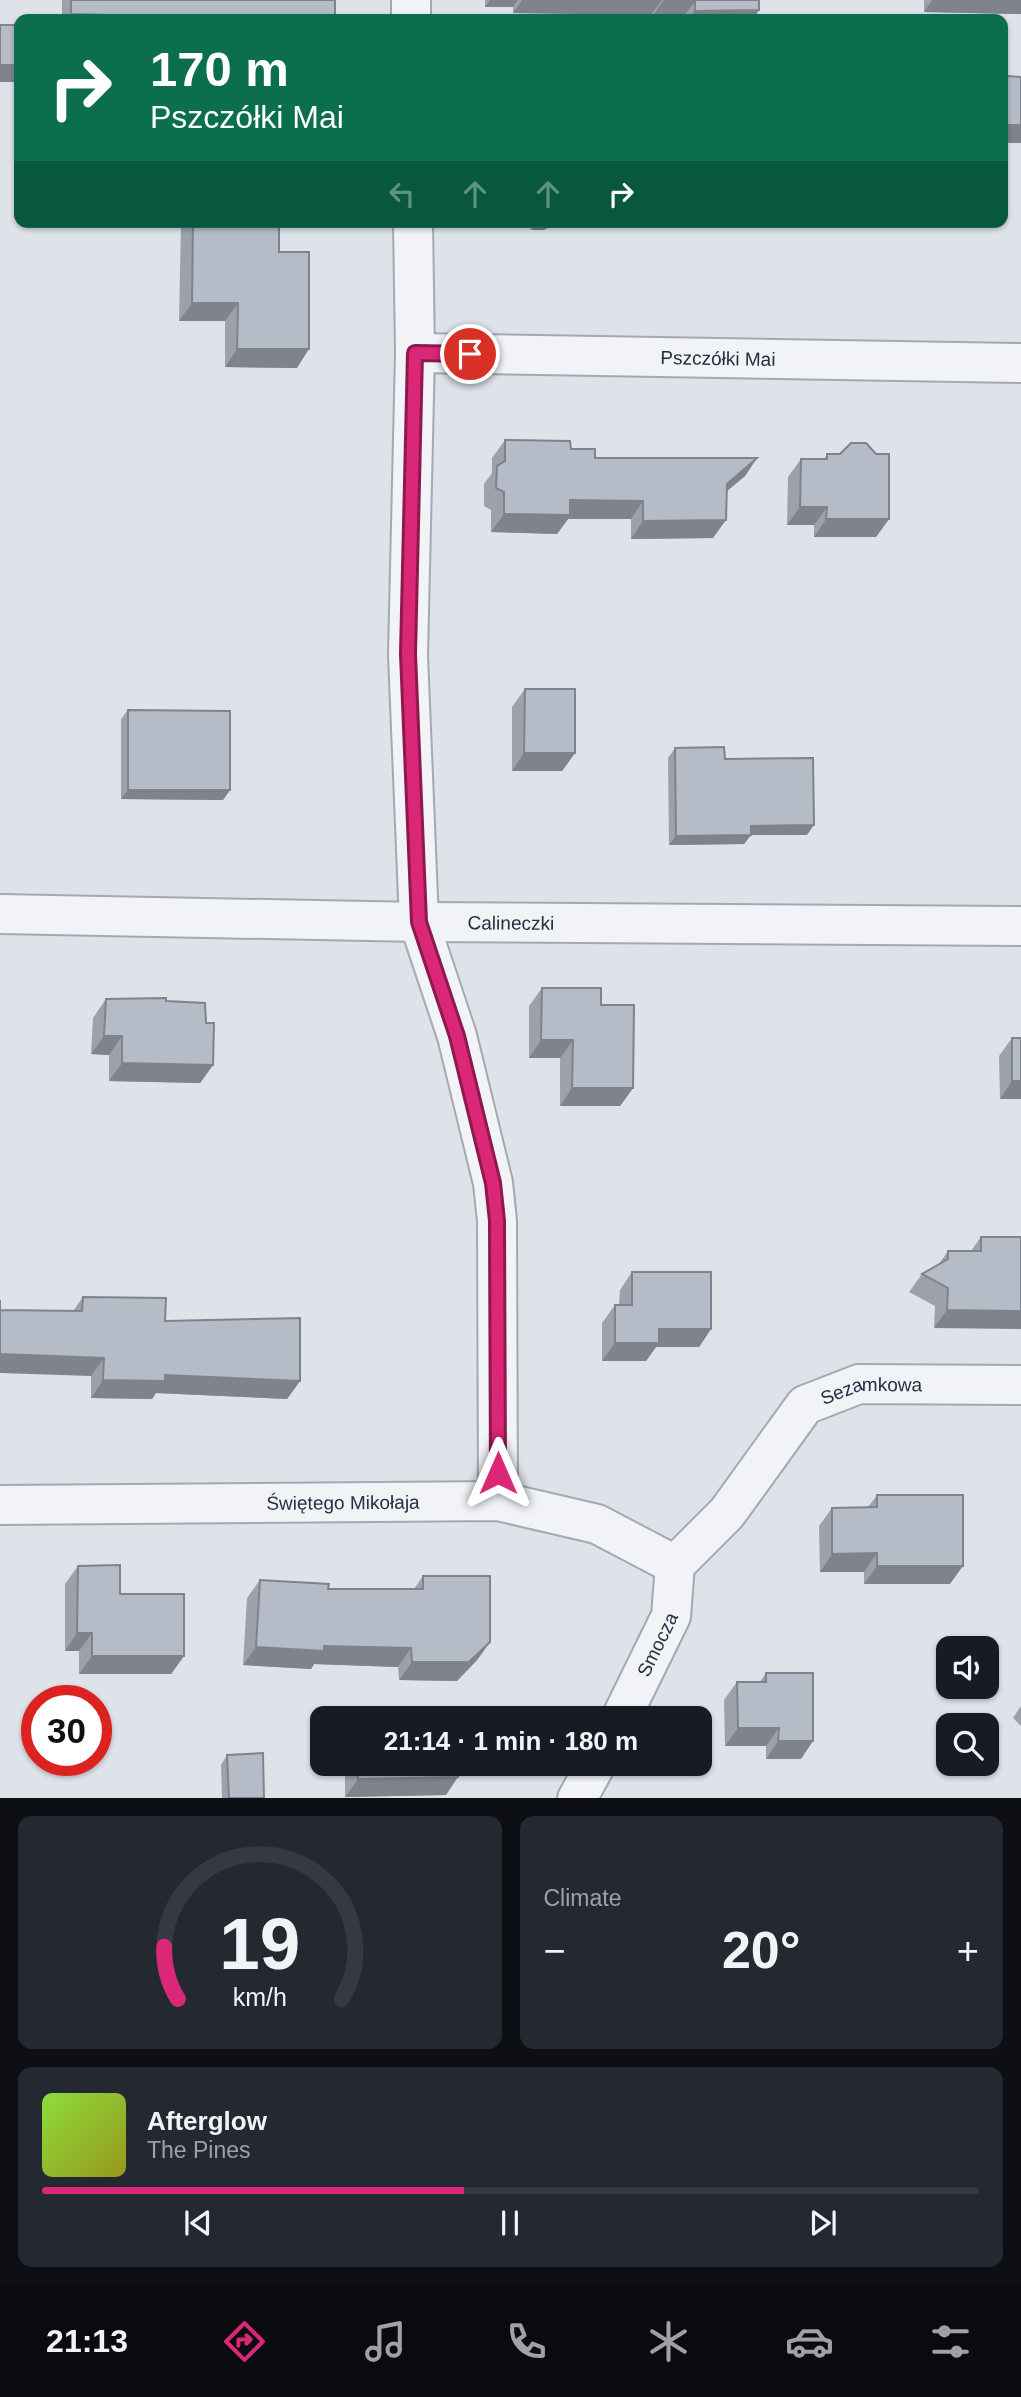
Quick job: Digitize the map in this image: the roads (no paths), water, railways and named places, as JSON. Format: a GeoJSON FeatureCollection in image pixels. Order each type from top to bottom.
{"type":"FeatureCollection","features":[{"type":"Feature","properties":{"kind":"street"},"geometry":{"type":"LineString","coordinates":[[413,228],[415,353],[408,654],[419,922],[457,1036],[493,1183],[497,1221],[498,1501]]}},
{"type":"Feature","properties":{"kind":"street","name":"Pszczółki Mai"},"geometry":{"type":"LineString","coordinates":[[415,353],[1021,363]]}},
{"type":"Feature","properties":{"kind":"street","name":"Calineczki"},"geometry":{"type":"LineString","coordinates":[[0,914],[419,922],[1021,926]]}},
{"type":"Feature","properties":{"kind":"street","name":"Sezamkowa"},"geometry":{"type":"LineString","coordinates":[[675,1564],[727,1513],[805,1405],[859,1384],[1021,1385]]}},
{"type":"Feature","properties":{"kind":"street","name":"Świętego Mikołaja"},"geometry":{"type":"LineString","coordinates":[[0,1505],[498,1501],[597,1524],[675,1564]]}},
{"type":"Feature","properties":{"kind":"street","name":"Smocza"},"geometry":{"type":"LineString","coordinates":[[627,1706],[671,1616],[675,1564]]}},
{"type":"Feature","properties":{"kind":"street"},"geometry":{"type":"LineString","coordinates":[[580,1798],[591,1776]]}}]}
